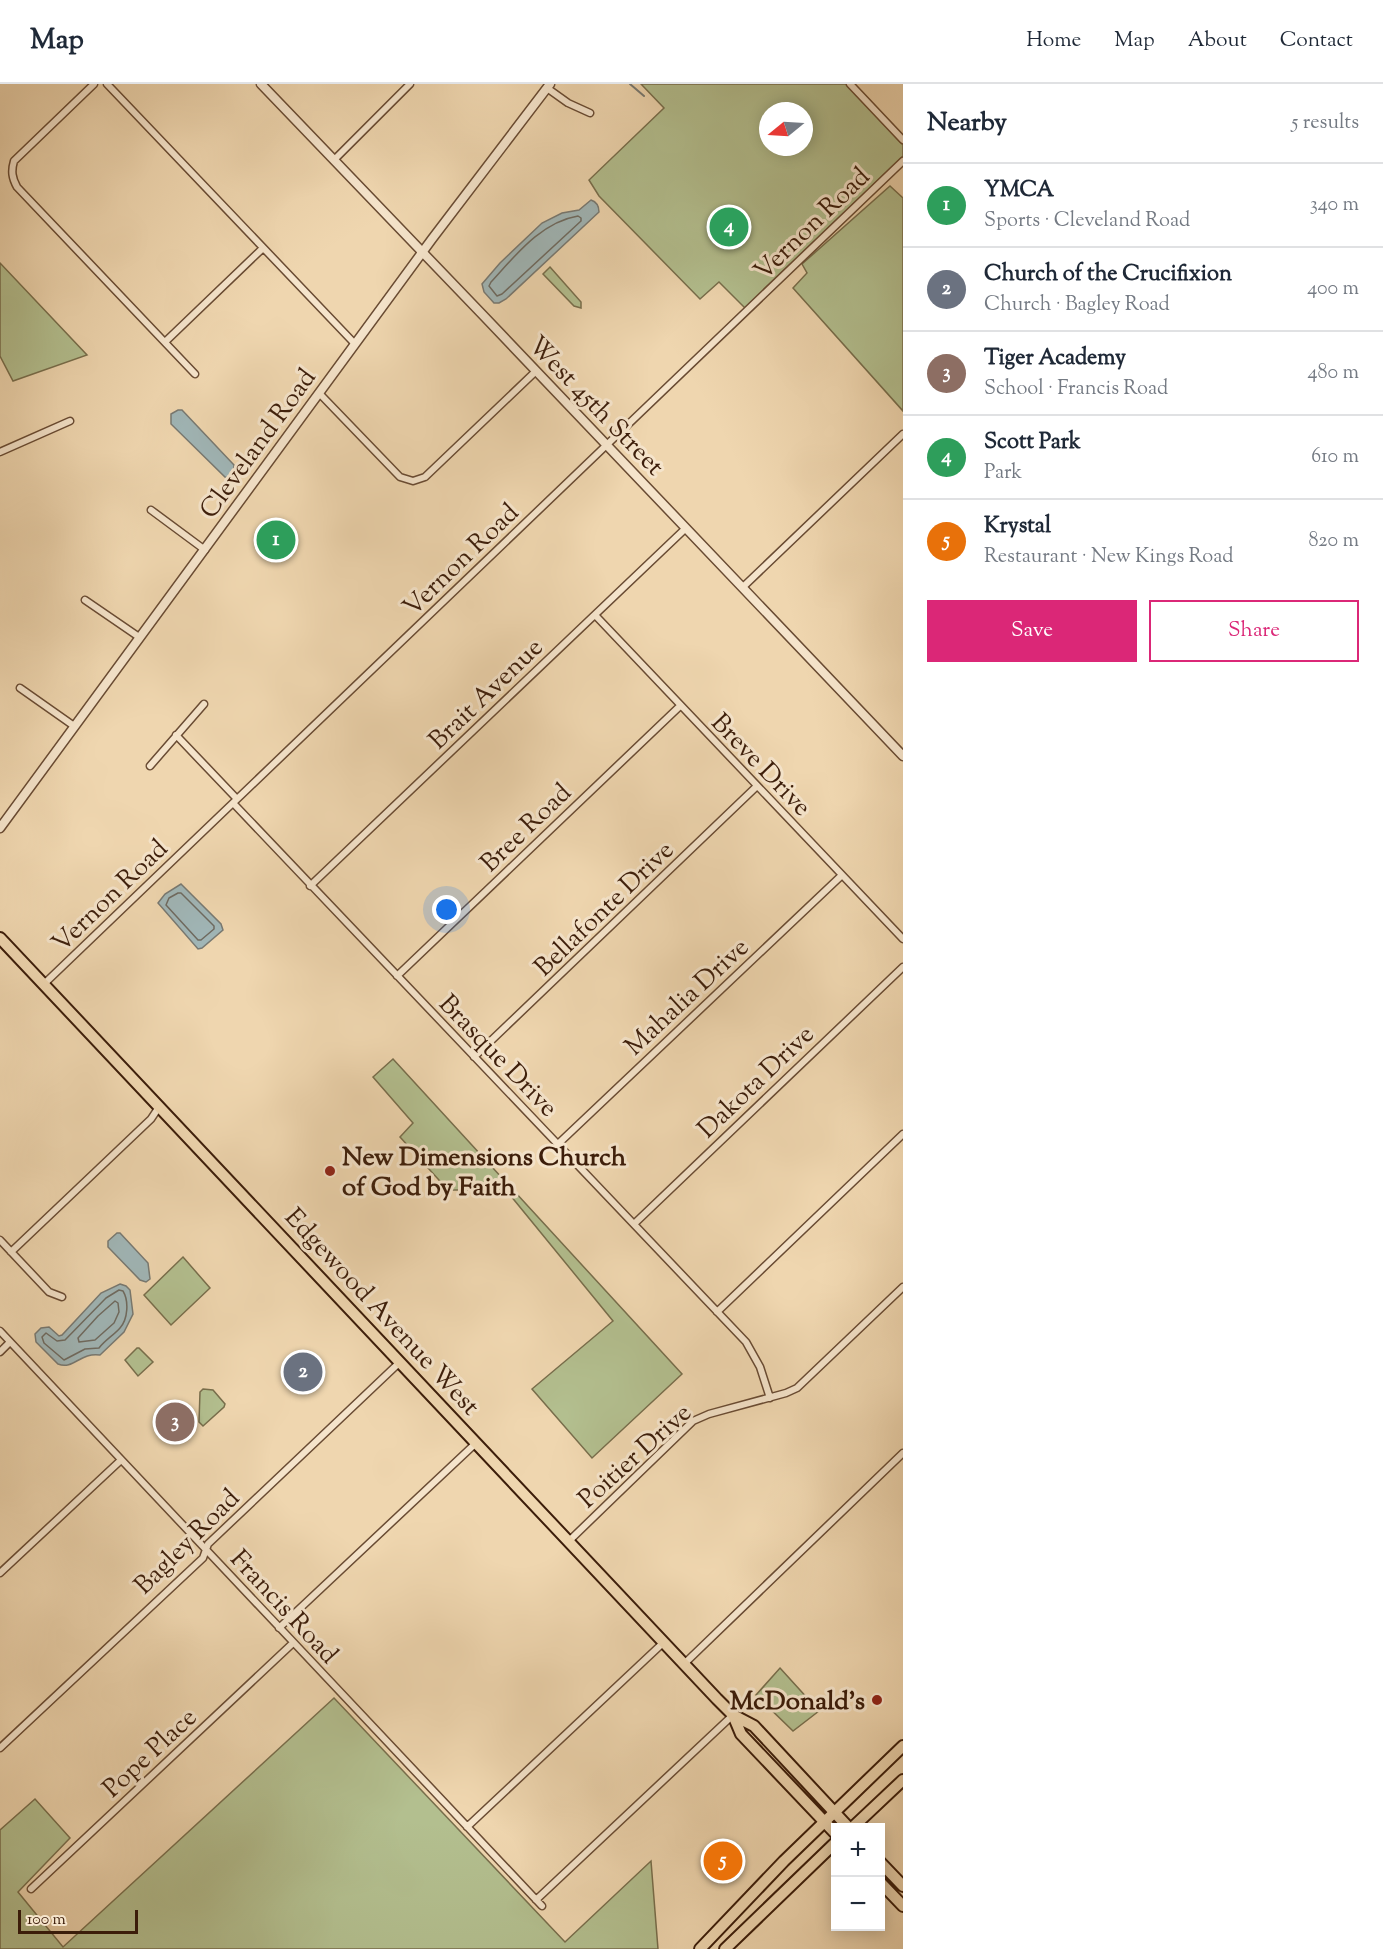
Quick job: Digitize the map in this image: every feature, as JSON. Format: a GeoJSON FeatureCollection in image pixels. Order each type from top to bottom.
{"type":"FeatureCollection","features":[{"type":"Feature","properties":{"kind":"main road","name":"Edgewood Avenue West"},"geometry":{"type":"LineString","coordinates":[[0,938],[664,1642],[733,1716],[741,1734],[831,1829]]}},
{"type":"Feature","properties":{"kind":"main road","name":"Edgewood Avenue West"},"geometry":{"type":"LineString","coordinates":[[733,1716],[754,1726],[846,1823]]}},
{"type":"Feature","properties":{"kind":"main road"},"geometry":{"type":"LineString","coordinates":[[700,1949],[835,1811],[903,1746]]}},
{"type":"Feature","properties":{"kind":"main road"},"geometry":{"type":"LineString","coordinates":[[855,1823],[903,1780]]}},
{"type":"Feature","properties":{"kind":"main road"},"geometry":{"type":"LineString","coordinates":[[724,1949],[831,1847]]}},
{"type":"Feature","properties":{"kind":"main road"},"geometry":{"type":"LineString","coordinates":[[885,1867],[903,1886]]}},
{"type":"Feature","properties":{"kind":"main road"},"geometry":{"type":"LineString","coordinates":[[885,1887],[903,1906]]}},
{"type":"Feature","properties":{"kind":"street"},"geometry":{"type":"LineString","coordinates":[[94,84],[14,161],[12,175],[17,187],[195,374]]}},
{"type":"Feature","properties":{"kind":"street"},"geometry":{"type":"LineString","coordinates":[[107,84],[355,344]]}},
{"type":"Feature","properties":{"kind":"street","name":"West 45th Street"},"geometry":{"type":"LineString","coordinates":[[261,84],[903,756]]}},
{"type":"Feature","properties":{"kind":"street"},"geometry":{"type":"LineString","coordinates":[[334,160],[410,84]]}},
{"type":"Feature","properties":{"kind":"street"},"geometry":{"type":"LineString","coordinates":[[850,84],[903,140]]}},
{"type":"Feature","properties":{"kind":"street"},"geometry":{"type":"LineString","coordinates":[[549,86],[568,103],[590,113]]}},
{"type":"Feature","properties":{"kind":"street","name":"Cleveland Road"},"geometry":{"type":"LineString","coordinates":[[0,828],[423,252],[549,86]]}},
{"type":"Feature","properties":{"kind":"street","name":"Vernon Road"},"geometry":{"type":"LineString","coordinates":[[44,984],[903,161]]}},
{"type":"Feature","properties":{"kind":"street"},"geometry":{"type":"LineString","coordinates":[[165,342],[263,248]]}},
{"type":"Feature","properties":{"kind":"street"},"geometry":{"type":"LineString","coordinates":[[319,393],[400,477],[412,482],[425,477],[535,372]]}},
{"type":"Feature","properties":{"kind":"street"},"geometry":{"type":"LineString","coordinates":[[0,452],[70,421]]}},
{"type":"Feature","properties":{"kind":"street"},"geometry":{"type":"LineString","coordinates":[[743,588],[903,434]]}},
{"type":"Feature","properties":{"kind":"street"},"geometry":{"type":"LineString","coordinates":[[151,510],[205,550]]}},
{"type":"Feature","properties":{"kind":"street","name":"Brait Avenue"},"geometry":{"type":"LineString","coordinates":[[310,885],[686,528]]}},
{"type":"Feature","properties":{"kind":"street"},"geometry":{"type":"LineString","coordinates":[[85,600],[139,638]]}},
{"type":"Feature","properties":{"kind":"street","name":"Breve Drive"},"geometry":{"type":"LineString","coordinates":[[595,615],[903,939]]}},
{"type":"Feature","properties":{"kind":"street"},"geometry":{"type":"LineString","coordinates":[[20,688],[74,726]]}},
{"type":"Feature","properties":{"kind":"street"},"geometry":{"type":"LineString","coordinates":[[150,766],[204,704]]}},
{"type":"Feature","properties":{"kind":"street","name":"Bree Road"},"geometry":{"type":"LineString","coordinates":[[397,976],[680,706]]}},
{"type":"Feature","properties":{"kind":"street","name":"Brasque Drive"},"geometry":{"type":"LineString","coordinates":[[177,735],[310,885],[746,1342],[760,1367],[770,1398]]}},
{"type":"Feature","properties":{"kind":"street","name":"Bellafonte Drive"},"geometry":{"type":"LineString","coordinates":[[474,1057],[758,786]]}},
{"type":"Feature","properties":{"kind":"street","name":"Mahalia Drive"},"geometry":{"type":"LineString","coordinates":[[558,1144],[841,876]]}},
{"type":"Feature","properties":{"kind":"street","name":"Dakota Drive"},"geometry":{"type":"LineString","coordinates":[[634,1224],[903,967]]}},
{"type":"Feature","properties":{"kind":"street"},"geometry":{"type":"LineString","coordinates":[[11,1252],[151,1119],[159,1107]]}},
{"type":"Feature","properties":{"kind":"street"},"geometry":{"type":"LineString","coordinates":[[717,1312],[903,1134]]}},
{"type":"Feature","properties":{"kind":"street"},"geometry":{"type":"LineString","coordinates":[[0,1240],[49,1292],[62,1297]]}},
{"type":"Feature","properties":{"kind":"street","name":"Poitier Drive"},"geometry":{"type":"LineString","coordinates":[[569,1541],[693,1421],[708,1414],[770,1398],[797,1388],[903,1287]]}},
{"type":"Feature","properties":{"kind":"street","name":"Francis Road"},"geometry":{"type":"LineString","coordinates":[[0,1331],[542,1906]]}},
{"type":"Feature","properties":{"kind":"street"},"geometry":{"type":"LineString","coordinates":[[0,1352],[10,1342]]}},
{"type":"Feature","properties":{"kind":"street","name":"Bagley Road"},"geometry":{"type":"LineString","coordinates":[[0,1748],[203,1558],[208,1544],[400,1362]]}},
{"type":"Feature","properties":{"kind":"street"},"geometry":{"type":"LineString","coordinates":[[279,1628],[476,1443]]}},
{"type":"Feature","properties":{"kind":"street"},"geometry":{"type":"LineString","coordinates":[[684,1664],[903,1453]]}},
{"type":"Feature","properties":{"kind":"street"},"geometry":{"type":"LineString","coordinates":[[0,1573],[121,1460]]}},
{"type":"Feature","properties":{"kind":"street"},"geometry":{"type":"LineString","coordinates":[[466,1827],[664,1642]]}},
{"type":"Feature","properties":{"kind":"street","name":"Pope Place"},"geometry":{"type":"LineString","coordinates":[[31,1889],[293,1643]]}},
{"type":"Feature","properties":{"kind":"street"},"geometry":{"type":"LineString","coordinates":[[536,1900],[733,1716]]}},
{"type":"Feature","properties":{"kind":"green space"},"geometry":{"type":"Polygon","coordinates":[[[641,84],[846,84],[903,145],[903,156],[745,308],[719,282],[700,299],[599,196],[589,180],[664,108],[641,84]]]}},
{"type":"Feature","properties":{"kind":"green space"},"geometry":{"type":"Polygon","coordinates":[[[890,186],[903,198],[903,411],[793,288],[807,273],[802,264],[890,186]]]}},
{"type":"Feature","properties":{"kind":"green space"},"geometry":{"type":"Polygon","coordinates":[[[0,263],[87,355],[13,381],[0,356],[0,263]]]}},
{"type":"Feature","properties":{"kind":"green space"},"geometry":{"type":"Polygon","coordinates":[[[550,267],[581,302],[581,308],[574,306],[543,274],[550,267]]]}},
{"type":"Feature","properties":{"kind":"green space"},"geometry":{"type":"Polygon","coordinates":[[[393,1059],[682,1374],[592,1458],[532,1389],[613,1321],[506,1190],[448,1190],[400,1137],[413,1123],[373,1077],[393,1059]]]}},
{"type":"Feature","properties":{"kind":"green space"},"geometry":{"type":"Polygon","coordinates":[[[183,1257],[210,1288],[171,1325],[144,1295],[183,1257]]]}},
{"type":"Feature","properties":{"kind":"green space"},"geometry":{"type":"Polygon","coordinates":[[[137,1348],[153,1362],[138,1376],[125,1360],[137,1348]]]}},
{"type":"Feature","properties":{"kind":"green space"},"geometry":{"type":"Polygon","coordinates":[[[203,1389],[213,1390],[225,1404],[203,1426],[199,1422],[200,1392],[203,1389]]]}},
{"type":"Feature","properties":{"kind":"green space"},"geometry":{"type":"Polygon","coordinates":[[[780,1668],[819,1711],[793,1731],[756,1695],[780,1668]]]}},
{"type":"Feature","properties":{"kind":"green space"},"geometry":{"type":"Polygon","coordinates":[[[334,1698],[565,1942],[651,1861],[658,1949],[0,1949],[0,1830],[35,1799],[70,1838],[18,1892],[63,1947],[334,1698]]]}},
{"type":"Feature","properties":{"kind":"water"},"geometry":{"type":"Polygon","coordinates":[[[591,200],[597,204],[599,212],[506,299],[494,303],[484,292],[482,284],[500,263],[542,223],[562,213],[579,210],[591,200]]]}},
{"type":"Feature","properties":{"kind":"water"},"geometry":{"type":"Polygon","coordinates":[[[182,410],[234,465],[233,475],[229,478],[225,477],[171,424],[171,414],[182,410]]]}},
{"type":"Feature","properties":{"kind":"water"},"geometry":{"type":"Polygon","coordinates":[[[181,884],[221,924],[223,930],[202,948],[198,949],[158,903],[165,894],[181,884]]]}},
{"type":"Feature","properties":{"kind":"water"},"geometry":{"type":"Polygon","coordinates":[[[120,1233],[148,1263],[150,1279],[146,1282],[140,1280],[108,1247],[108,1241],[120,1233]]]}},
{"type":"Feature","properties":{"kind":"water"},"geometry":{"type":"Polygon","coordinates":[[[120,1284],[130,1290],[133,1314],[124,1332],[100,1355],[87,1356],[68,1365],[58,1364],[36,1342],[35,1334],[41,1328],[49,1327],[59,1336],[62,1335],[101,1293],[120,1284]]]}},
{"type":"Feature","properties":{"kind":"waterway"},"geometry":{"type":"LineString","coordinates":[[630,84],[644,96]]}},
{"type":"Feature","properties":{"kind":"place","name":"Scott Park"},"geometry":{"type":"Point","coordinates":[729,227]}},
{"type":"Feature","properties":{"kind":"place","name":"YMCA"},"geometry":{"type":"Point","coordinates":[276,540]}},
{"type":"Feature","properties":{"kind":"place","name":"New Dimensions Church of God by Faith"},"geometry":{"type":"Point","coordinates":[330,1171]}},
{"type":"Feature","properties":{"kind":"place","name":"Church of the Crucifixion"},"geometry":{"type":"Point","coordinates":[303,1372]}},
{"type":"Feature","properties":{"kind":"place","name":"Tiger Academy"},"geometry":{"type":"Point","coordinates":[175,1422]}},
{"type":"Feature","properties":{"kind":"place","name":"McDonald's"},"geometry":{"type":"Point","coordinates":[877,1700]}},
{"type":"Feature","properties":{"kind":"place","name":"Krystal"},"geometry":{"type":"Point","coordinates":[723,1861]}}]}
